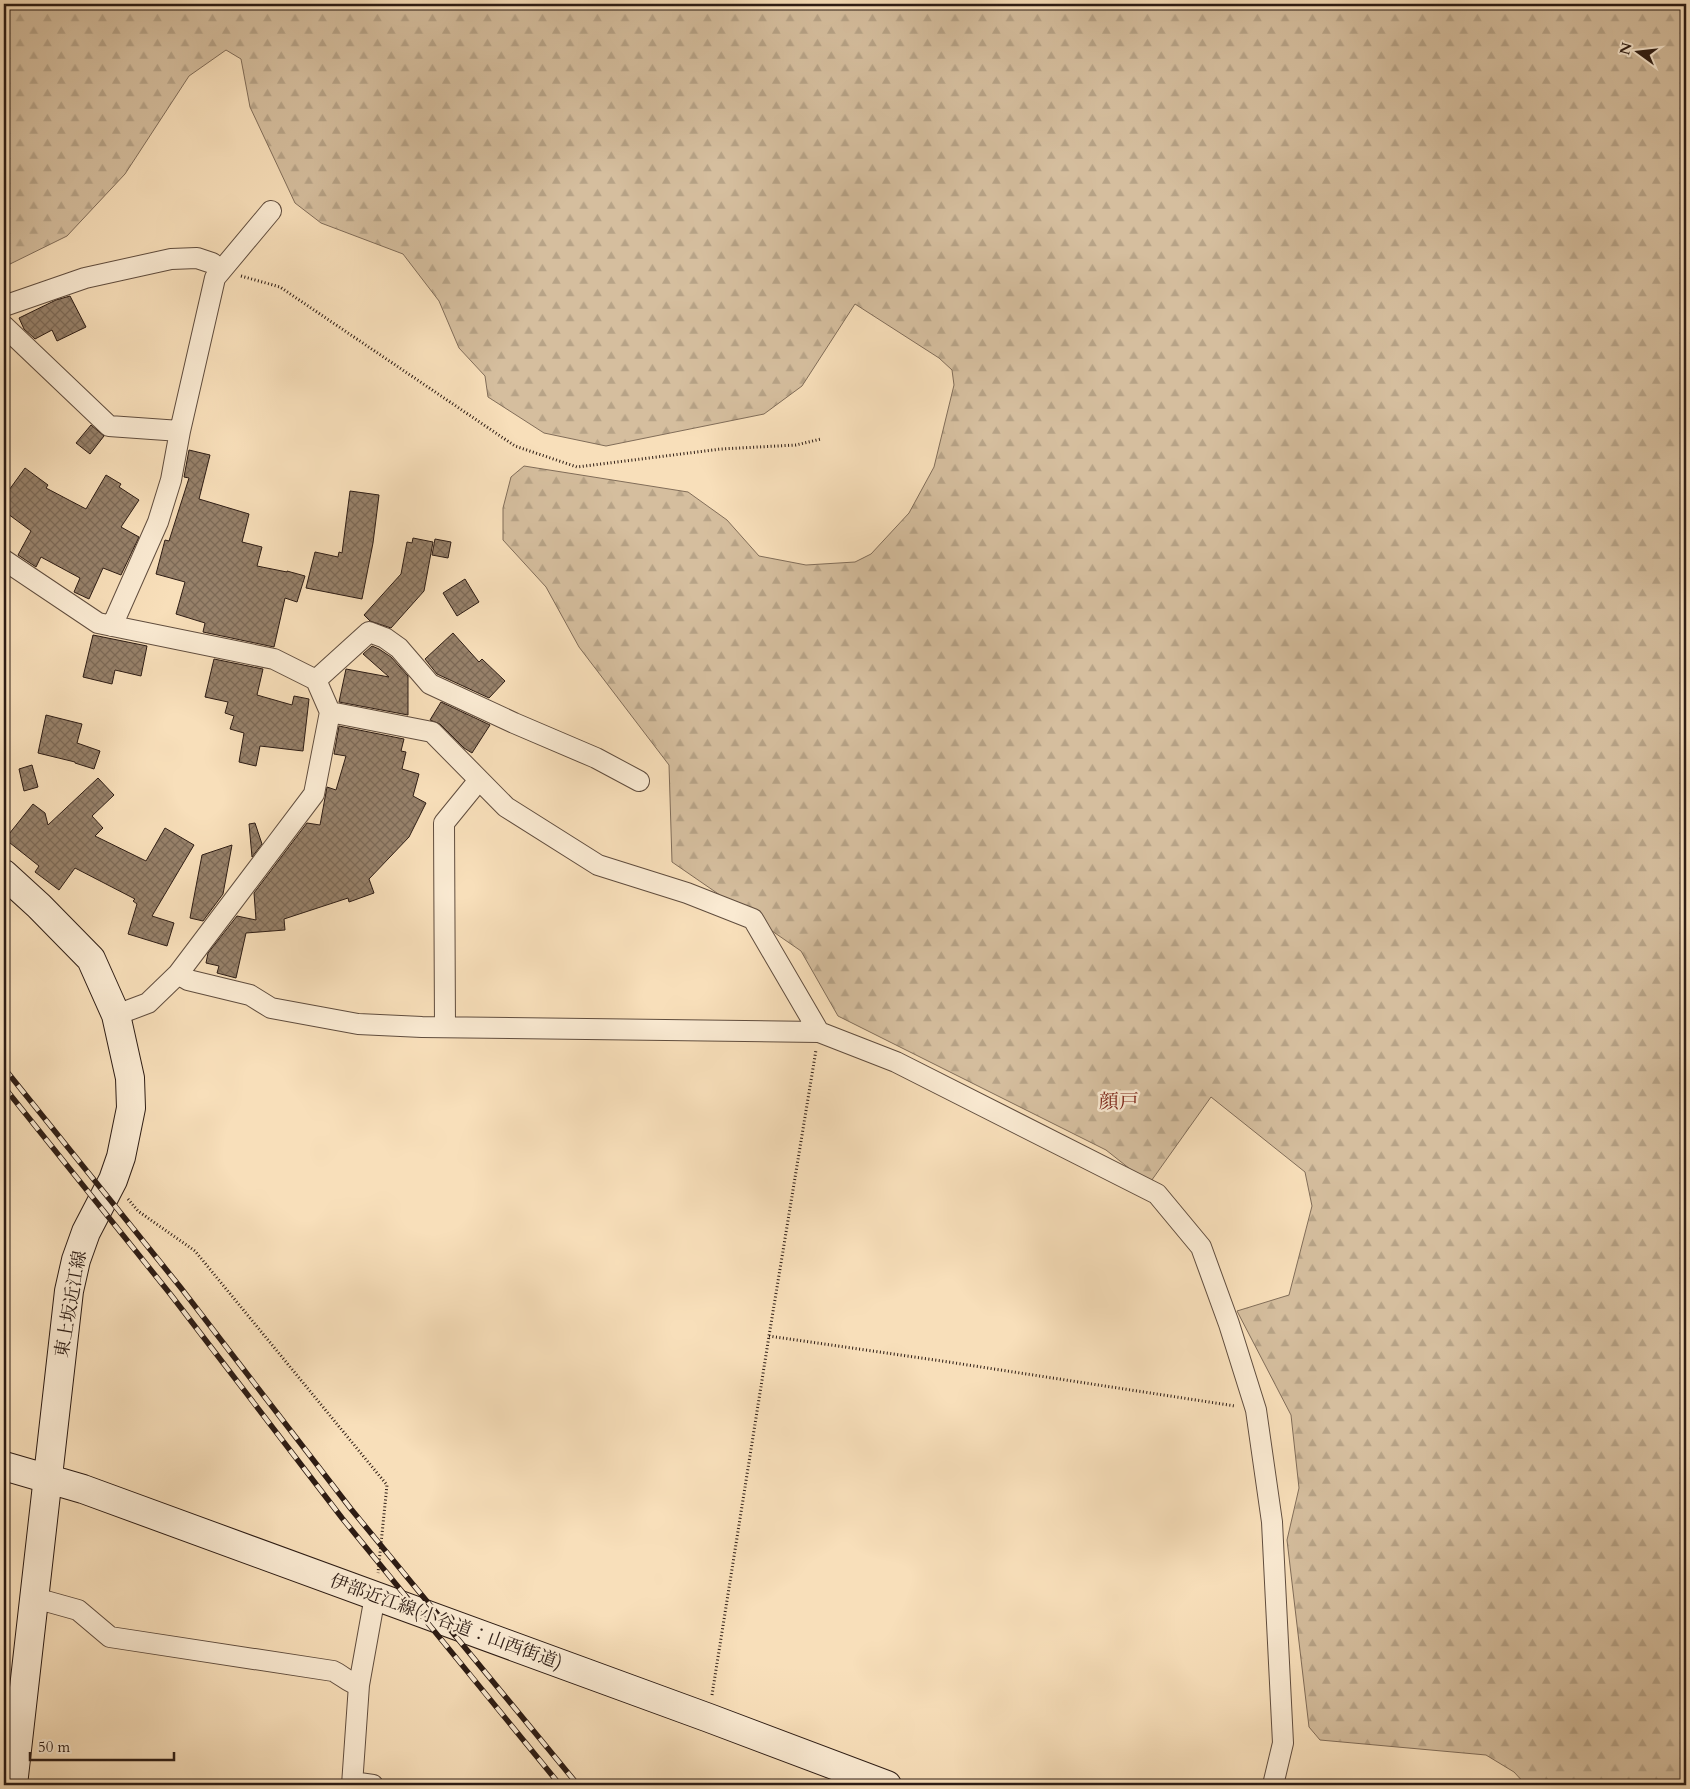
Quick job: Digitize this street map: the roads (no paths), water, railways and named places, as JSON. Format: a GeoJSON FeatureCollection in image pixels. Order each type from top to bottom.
{"type":"FeatureCollection","features":[{"type":"Feature","properties":{"kind":"main road","name":"東上坂近江線"},"geometry":{"type":"LineString","coordinates":[[4,874],[39,906],[91,959],[116,1016],[130,1078],[131,1108],[113,1180],[86,1232],[76,1260],[69,1291],[13,1785]]}},
{"type":"Feature","properties":{"kind":"main road","name":"伊部近江線(小谷道：山西街道)"},"geometry":{"type":"LineString","coordinates":[[4,1466],[83,1489],[709,1718],[886,1785]]}},
{"type":"Feature","properties":{"kind":"street"},"geometry":{"type":"LineString","coordinates":[[112,626],[158,522],[171,480],[215,278],[271,211]]}},
{"type":"Feature","properties":{"kind":"street"},"geometry":{"type":"LineString","coordinates":[[4,306],[85,278],[171,259],[197,258],[212,263],[222,270]]}},
{"type":"Feature","properties":{"kind":"street"},"geometry":{"type":"LineString","coordinates":[[4,326],[109,426],[180,432]]}},
{"type":"Feature","properties":{"kind":"street"},"geometry":{"type":"LineString","coordinates":[[4,560],[98,623],[274,659],[316,680],[330,712],[314,794],[178,974],[148,1002],[116,1016]]}},
{"type":"Feature","properties":{"kind":"street"},"geometry":{"type":"LineString","coordinates":[[316,680],[368,632],[385,638],[399,648],[430,684],[596,758],[639,781]]}},
{"type":"Feature","properties":{"kind":"street"},"geometry":{"type":"LineString","coordinates":[[330,712],[432,732],[506,807],[598,865],[687,893],[753,919],[819,1032]]}},
{"type":"Feature","properties":{"kind":"street"},"geometry":{"type":"LineString","coordinates":[[444,1027],[444,823],[479,780]]}},
{"type":"Feature","properties":{"kind":"street"},"geometry":{"type":"LineString","coordinates":[[178,974],[188,980],[250,995],[271,1008],[358,1024],[444,1027],[819,1032],[896,1062],[1157,1194],[1201,1247],[1229,1324],[1256,1410],[1272,1522],[1283,1743],[1273,1785]]}},
{"type":"Feature","properties":{"kind":"street"},"geometry":{"type":"LineString","coordinates":[[373,1785],[352,1784],[359,1685],[375,1596]]}},
{"type":"Feature","properties":{"kind":"street"},"geometry":{"type":"LineString","coordinates":[[35,1598],[78,1610],[110,1637],[333,1671],[343,1676],[353,1685],[359,1685]]}},
{"type":"Feature","properties":{"kind":"railway"},"geometry":{"type":"LineString","coordinates":[[4,1068],[181,1288],[351,1509],[578,1785]]}},
{"type":"Feature","properties":{"kind":"railway"},"geometry":{"type":"LineString","coordinates":[[4,1087],[171,1295],[342,1518],[560,1785]]}},
{"type":"Feature","properties":{"kind":"district","name":"顔戸"},"geometry":{"type":"Point","coordinates":[1119,1101]}}]}
